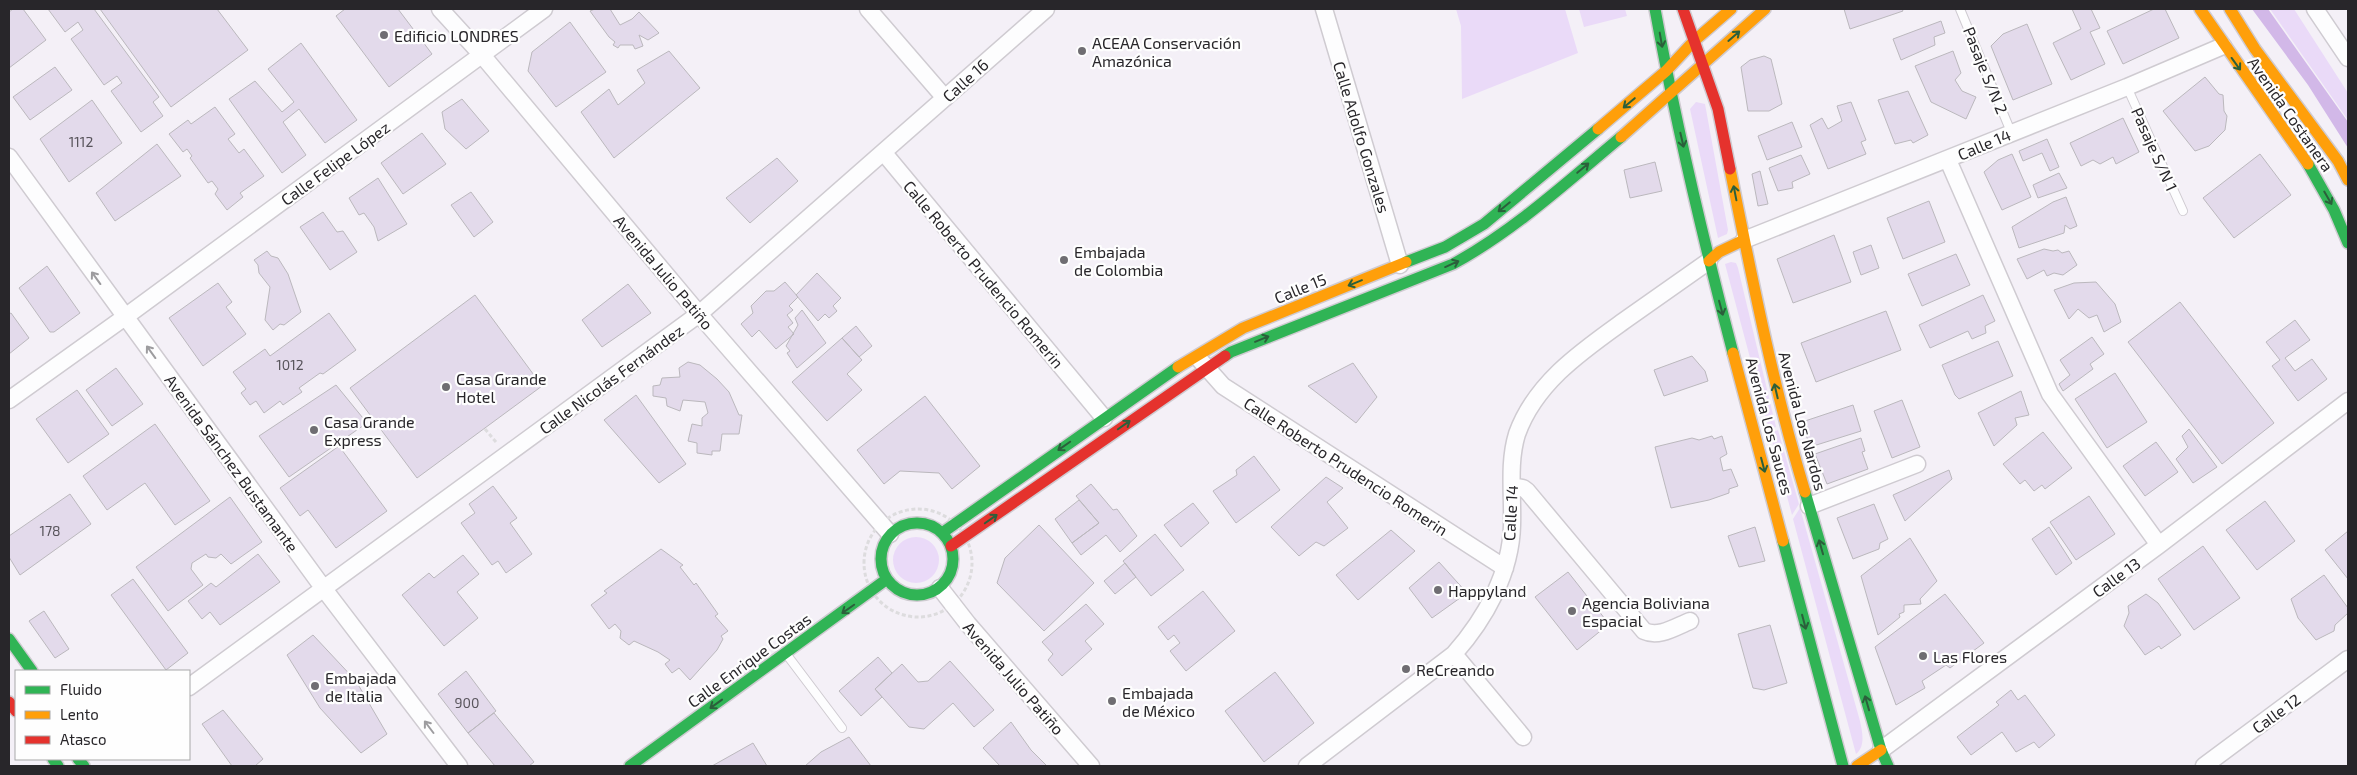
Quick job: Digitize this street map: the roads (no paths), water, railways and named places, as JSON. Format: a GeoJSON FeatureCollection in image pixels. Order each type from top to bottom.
{"type":"FeatureCollection","features":[{"type":"Feature","properties":{"kind":"street","name":"Avenida Julio Patiño"},"geometry":{"type":"LineString","coordinates":[[440,9],[482,55],[699,314],[886,529]]}},
{"type":"Feature","properties":{"kind":"street","name":"Calle Felipe López"},"geometry":{"type":"LineString","coordinates":[[9,400],[544,9]]}},
{"type":"Feature","properties":{"kind":"street"},"geometry":{"type":"LineString","coordinates":[[868,9],[945,98]]}},
{"type":"Feature","properties":{"kind":"street","name":"Calle 16"},"geometry":{"type":"LineString","coordinates":[[884,153],[1046,9]]}},
{"type":"Feature","properties":{"kind":"street","name":"Calle Adolfo Gonzales"},"geometry":{"type":"LineString","coordinates":[[1324,9],[1400,265]]}},
{"type":"Feature","properties":{"kind":"street"},"geometry":{"type":"LineString","coordinates":[[1655,9],[1666,71]]}},
{"type":"Feature","properties":{"kind":"street","name":"Avenida Los Nardos"},"geometry":{"type":"LineString","coordinates":[[1683,9],[1718,109],[1763,335],[1782,415],[1880,750],[1888,766]]}},
{"type":"Feature","properties":{"kind":"street"},"geometry":{"type":"LineString","coordinates":[[1694,40],[1731,9]]}},
{"type":"Feature","properties":{"kind":"street"},"geometry":{"type":"LineString","coordinates":[[1702,64],[1766,9]]}},
{"type":"Feature","properties":{"kind":"street","name":"Avenida Costanera"},"geometry":{"type":"LineString","coordinates":[[2200,9],[2223,46],[2303,156],[2331,201],[2348,243]]}},
{"type":"Feature","properties":{"kind":"street","name":"Avenida Costanera"},"geometry":{"type":"LineString","coordinates":[[2230,9],[2255,49],[2338,161],[2348,180]]}},
{"type":"Feature","properties":{"kind":"street"},"geometry":{"type":"LineString","coordinates":[[2315,9],[2348,58]]}},
{"type":"Feature","properties":{"kind":"street","name":"Calle 15"},"geometry":{"type":"LineString","coordinates":[[942,534],[1196,355],[1243,328],[1445,247],[1484,224],[1666,71],[1694,40]]}},
{"type":"Feature","properties":{"kind":"street","name":"Calle 14"},"geometry":{"type":"LineString","coordinates":[[1744,240],[1948,160],[2011,132],[2127,87],[2223,46]]}},
{"type":"Feature","properties":{"kind":"street","name":"Calle 15"},"geometry":{"type":"LineString","coordinates":[[951,546],[1206,368],[1232,352],[1453,264],[1496,239],[1671,93],[1702,64]]}},
{"type":"Feature","properties":{"kind":"street","name":"Avenida Los Sauces"},"geometry":{"type":"LineString","coordinates":[[1666,71],[1709,260],[1843,766]]}},
{"type":"Feature","properties":{"kind":"street","name":"Calle Nicolás Fernández"},"geometry":{"type":"LineString","coordinates":[[190,686],[699,314],[884,153]]}},
{"type":"Feature","properties":{"kind":"street","name":"Calle Roberto Prudencio Romerin"},"geometry":{"type":"LineString","coordinates":[[884,153],[1104,418]]}},
{"type":"Feature","properties":{"kind":"street","name":"Avenida Sánchez Bustamante"},"geometry":{"type":"LineString","coordinates":[[9,157],[324,589],[459,766]]}},
{"type":"Feature","properties":{"kind":"street"},"geometry":{"type":"LineString","coordinates":[[1948,160],[2050,394],[2159,545]]}},
{"type":"Feature","properties":{"kind":"street"},"geometry":{"type":"LineString","coordinates":[[1709,260],[1719,252],[1744,240]]}},
{"type":"Feature","properties":{"kind":"street","name":"Calle 14"},"geometry":{"type":"LineString","coordinates":[[1307,766],[1454,654],[1474,632],[1488,608],[1505,568],[1512,528],[1512,460],[1517,434],[1528,410],[1551,379],[1586,348],[1709,260]]}},
{"type":"Feature","properties":{"kind":"street"},"geometry":{"type":"LineString","coordinates":[[1400,265],[1406,282]]}},
{"type":"Feature","properties":{"kind":"street","name":"Calle Roberto Prudencio Romerin"},"geometry":{"type":"LineString","coordinates":[[1196,355],[1223,386],[1505,568]]}},
{"type":"Feature","properties":{"kind":"street","name":"Calle 13"},"geometry":{"type":"LineString","coordinates":[[1880,750],[2159,545],[2348,401]]}},
{"type":"Feature","properties":{"kind":"street"},"geometry":{"type":"LineString","coordinates":[[1809,506],[1917,464]]}},
{"type":"Feature","properties":{"kind":"street"},"geometry":{"type":"LineString","coordinates":[[1512,486],[1528,491],[1644,630],[1651,634],[1660,633],[1690,621]]}},
{"type":"Feature","properties":{"kind":"street"},"geometry":{"type":"LineString","coordinates":[[921,523],[931,526],[942,534],[951,546],[953,560],[951,570],[940,588],[918,595],[897,590],[887,579],[881,560],[886,529],[921,523]]}},
{"type":"Feature","properties":{"kind":"street","name":"Calle Enrique Costas"},"geometry":{"type":"LineString","coordinates":[[630,766],[887,579]]}},
{"type":"Feature","properties":{"kind":"street","name":"Avenida Julio Patiño"},"geometry":{"type":"LineString","coordinates":[[940,588],[952,605],[1091,766]]}},
{"type":"Feature","properties":{"kind":"street"},"geometry":{"type":"LineString","coordinates":[[885,598],[897,590]]}},
{"type":"Feature","properties":{"kind":"street"},"geometry":{"type":"LineString","coordinates":[[9,639],[31,670]]}},
{"type":"Feature","properties":{"kind":"street"},"geometry":{"type":"LineString","coordinates":[[1454,654],[1523,737]]}},
{"type":"Feature","properties":{"kind":"street","name":"Calle 12"},"geometry":{"type":"LineString","coordinates":[[2204,766],[2348,659]]}},
{"type":"Feature","properties":{"kind":"street","name":"Calle Enrique Costas"},"geometry":{"type":"LineString","coordinates":[[781,673],[797,660]]}},
{"type":"Feature","properties":{"kind":"street"},"geometry":{"type":"LineString","coordinates":[[1857,766],[1880,750]]}},
{"type":"Feature","properties":{"kind":"lane","name":"Pasaje S/N 2"},"geometry":{"type":"LineString","coordinates":[[1960,9],[2011,132]]}},
{"type":"Feature","properties":{"kind":"lane","name":"Pasaje S/N 1"},"geometry":{"type":"LineString","coordinates":[[2127,87],[2182,211]]}},
{"type":"Feature","properties":{"kind":"lane"},"geometry":{"type":"LineString","coordinates":[[786,653],[797,660],[842,728]]}},
{"type":"Feature","properties":{"kind":"place","name":"Edificio LONDRES"},"geometry":{"type":"Point","coordinates":[384,35]}},
{"type":"Feature","properties":{"kind":"place","name":"ACEAA Conservación Amazónica"},"geometry":{"type":"Point","coordinates":[1082,51]}},
{"type":"Feature","properties":{"kind":"place","name":"Embajada de Colombia"},"geometry":{"type":"Point","coordinates":[1064,260]}},
{"type":"Feature","properties":{"kind":"place","name":"Casa Grande Hotel"},"geometry":{"type":"Point","coordinates":[446,387]}},
{"type":"Feature","properties":{"kind":"place","name":"Casa Grande Express"},"geometry":{"type":"Point","coordinates":[314,430]}},
{"type":"Feature","properties":{"kind":"place","name":"Happyland"},"geometry":{"type":"Point","coordinates":[1438,590]}},
{"type":"Feature","properties":{"kind":"place","name":"Agencia Boliviana Espacial"},"geometry":{"type":"Point","coordinates":[1572,611]}},
{"type":"Feature","properties":{"kind":"place","name":"Las Flores"},"geometry":{"type":"Point","coordinates":[1923,656]}},
{"type":"Feature","properties":{"kind":"place","name":"ReCreando"},"geometry":{"type":"Point","coordinates":[1406,669]}},
{"type":"Feature","properties":{"kind":"place","name":"Embajada de Italia"},"geometry":{"type":"Point","coordinates":[315,686]}},
{"type":"Feature","properties":{"kind":"place","name":"Embajada de México"},"geometry":{"type":"Point","coordinates":[1112,701]}}]}
